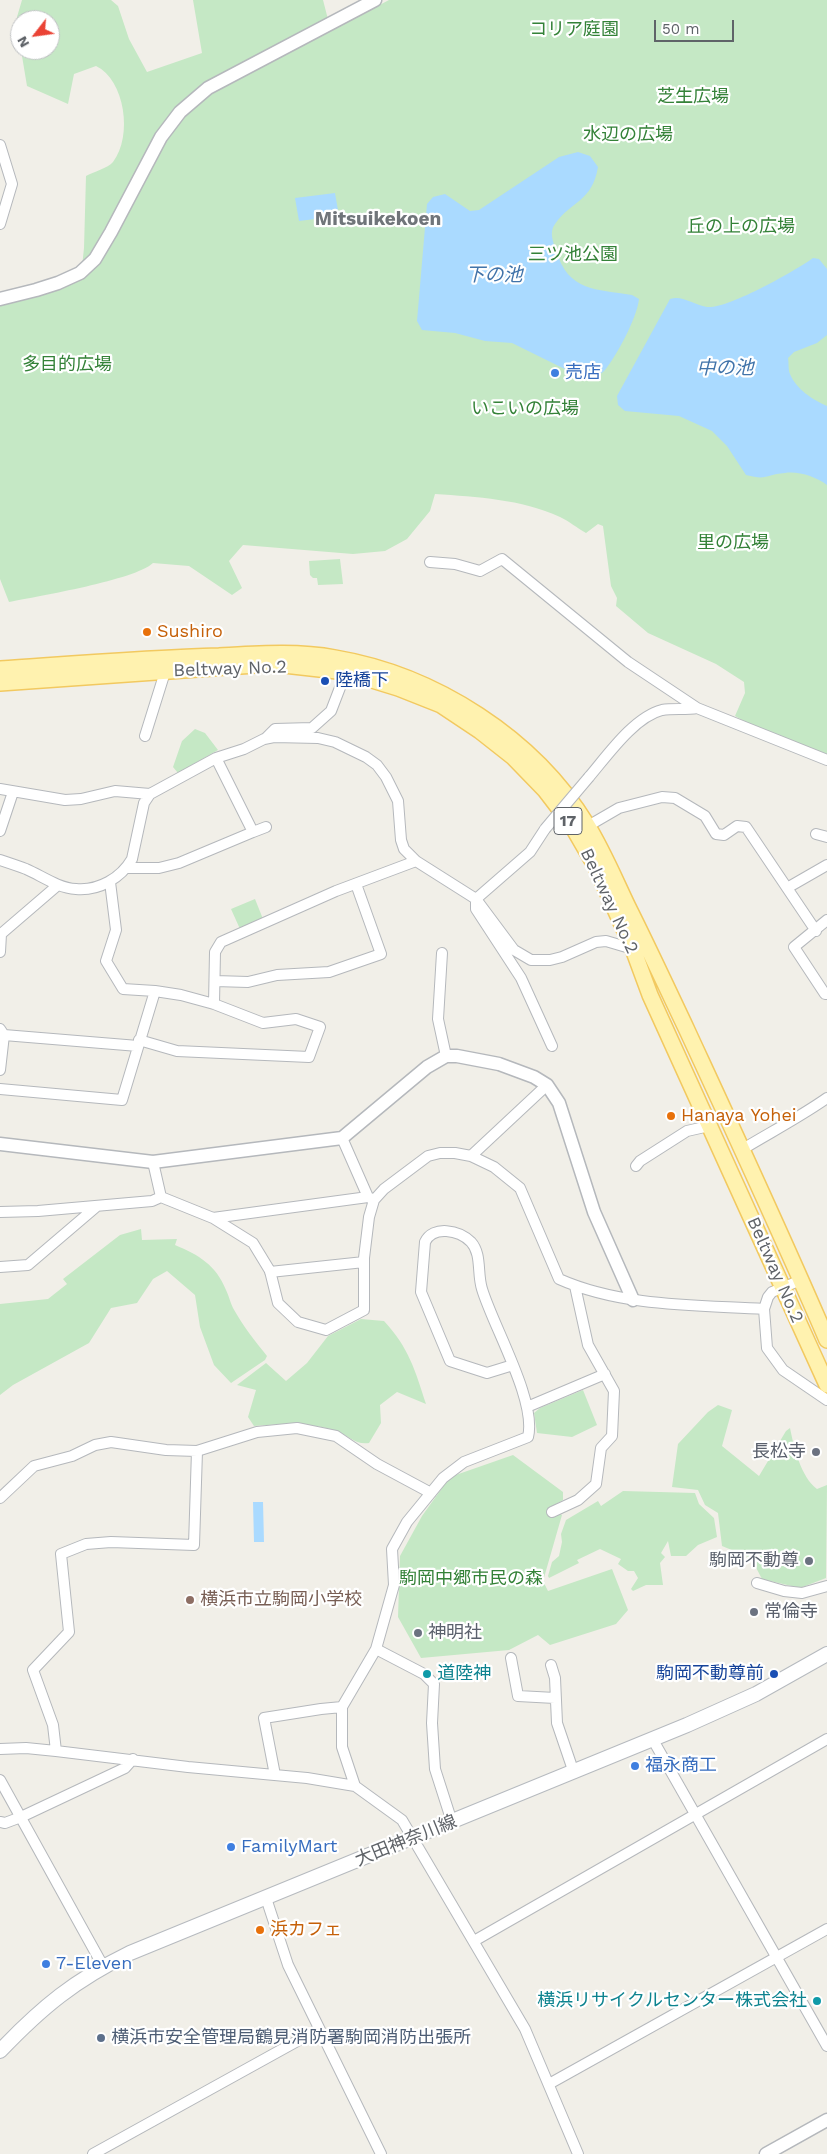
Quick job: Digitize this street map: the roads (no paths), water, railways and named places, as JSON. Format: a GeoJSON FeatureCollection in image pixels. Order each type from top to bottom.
{"type":"FeatureCollection","features":[{"type":"Feature","properties":{"kind":"main road","name":"Beltway No.2"},"geometry":{"type":"LineString","coordinates":[[0,669],[185,657],[290,653],[336,658],[374,667],[446,694],[516,743],[560,788],[588,826],[743,1150],[827,1340]]}},
{"type":"Feature","properties":{"kind":"main road","name":"Beltway No.2"},"geometry":{"type":"LineString","coordinates":[[0,683],[269,664],[346,672],[398,688],[441,705],[480,730],[513,757],[546,790],[571,824],[596,867],[633,949],[650,995],[827,1385]]}},
{"type":"Feature","properties":{"kind":"main road","name":"大田神奈川線"},"geometry":{"type":"LineString","coordinates":[[0,2051],[32,2018],[66,1990],[103,1966],[130,1953],[652,1740],[756,1694],[827,1654]]}},
{"type":"Feature","properties":{"kind":"street"},"geometry":{"type":"LineString","coordinates":[[0,299],[58,282],[80,272],[95,260],[108,239],[161,136],[180,112],[208,88],[375,0]]}},
{"type":"Feature","properties":{"kind":"street"},"geometry":{"type":"LineString","coordinates":[[0,146],[12,184],[4,200],[0,224]]}},
{"type":"Feature","properties":{"kind":"street"},"geometry":{"type":"LineString","coordinates":[[430,562],[455,564],[480,571],[502,560],[628,662],[697,708],[827,760]]}},
{"type":"Feature","properties":{"kind":"street"},"geometry":{"type":"LineString","coordinates":[[145,736],[165,672]]}},
{"type":"Feature","properties":{"kind":"street"},"geometry":{"type":"LineString","coordinates":[[264,739],[275,729],[312,728],[331,711],[346,672]]}},
{"type":"Feature","properties":{"kind":"street"},"geometry":{"type":"LineString","coordinates":[[552,1046],[521,978],[476,909],[476,899],[530,852],[546,829],[630,730],[652,714],[663,710],[697,708]]}},
{"type":"Feature","properties":{"kind":"street"},"geometry":{"type":"LineString","coordinates":[[0,860],[25,869],[58,885],[76,889],[91,888],[110,882],[127,868],[132,860],[144,803],[150,794],[216,758],[244,750],[264,739],[274,736],[318,738],[335,742],[353,750],[377,765],[386,777],[398,801],[401,840],[404,849],[416,861],[476,899],[514,950],[531,960],[550,960],[596,942],[606,941],[633,949]]}},
{"type":"Feature","properties":{"kind":"street"},"geometry":{"type":"LineString","coordinates":[[216,758],[252,832]]}},
{"type":"Feature","properties":{"kind":"street"},"geometry":{"type":"LineString","coordinates":[[0,789],[66,800],[81,799],[116,791],[150,794]]}},
{"type":"Feature","properties":{"kind":"street"},"geometry":{"type":"LineString","coordinates":[[0,831],[13,792]]}},
{"type":"Feature","properties":{"kind":"street"},"geometry":{"type":"LineString","coordinates":[[588,826],[619,808],[662,798],[675,798],[705,816],[716,834],[724,835],[737,826],[746,828],[816,931]]}},
{"type":"Feature","properties":{"kind":"street"},"geometry":{"type":"LineString","coordinates":[[127,868],[159,868],[179,863],[266,826]]}},
{"type":"Feature","properties":{"kind":"street"},"geometry":{"type":"LineString","coordinates":[[816,834],[827,836]]}},
{"type":"Feature","properties":{"kind":"street"},"geometry":{"type":"LineString","coordinates":[[214,1004],[215,952],[222,942],[356,884],[416,861]]}},
{"type":"Feature","properties":{"kind":"street"},"geometry":{"type":"LineString","coordinates":[[787,888],[827,865]]}},
{"type":"Feature","properties":{"kind":"street"},"geometry":{"type":"LineString","coordinates":[[0,1070],[2,1032],[138,1043],[177,1051],[309,1057],[320,1027],[296,1019],[263,1023],[214,1004],[181,995],[123,989],[106,961],[116,930],[110,882]]}},
{"type":"Feature","properties":{"kind":"street"},"geometry":{"type":"LineString","coordinates":[[215,981],[248,982],[277,975],[329,972],[381,954],[356,884]]}},
{"type":"Feature","properties":{"kind":"street"},"geometry":{"type":"LineString","coordinates":[[0,952],[1,934],[58,885]]}},
{"type":"Feature","properties":{"kind":"street"},"geometry":{"type":"LineString","coordinates":[[827,920],[816,931],[794,947],[825,994],[827,994]]}},
{"type":"Feature","properties":{"kind":"street"},"geometry":{"type":"LineString","coordinates":[[442,953],[438,1019],[446,1056]]}},
{"type":"Feature","properties":{"kind":"street"},"geometry":{"type":"LineString","coordinates":[[0,1089],[122,1100],[155,991]]}},
{"type":"Feature","properties":{"kind":"street"},"geometry":{"type":"LineString","coordinates":[[0,1144],[153,1162],[342,1138],[427,1066],[446,1056],[457,1056],[508,1066],[547,1085],[559,1103],[594,1212],[633,1300]]}},
{"type":"Feature","properties":{"kind":"street"},"geometry":{"type":"LineString","coordinates":[[471,1156],[547,1085]]}},
{"type":"Feature","properties":{"kind":"street"},"geometry":{"type":"LineString","coordinates":[[743,1150],[784,1124],[801,1117],[827,1098]]}},
{"type":"Feature","properties":{"kind":"street"},"geometry":{"type":"LineString","coordinates":[[636,1166],[640,1161],[687,1131],[709,1126]]}},
{"type":"Feature","properties":{"kind":"street"},"geometry":{"type":"LineString","coordinates":[[0,1212],[96,1207],[152,1201],[161,1197],[213,1218],[253,1243],[270,1272],[278,1302],[298,1322],[326,1330],[364,1310],[364,1262],[371,1199],[342,1138]]}},
{"type":"Feature","properties":{"kind":"street"},"geometry":{"type":"LineString","coordinates":[[213,1218],[371,1199],[428,1156],[455,1152],[471,1156],[494,1166],[520,1188],[559,1279],[575,1286],[633,1300],[764,1309]]}},
{"type":"Feature","properties":{"kind":"street"},"geometry":{"type":"LineString","coordinates":[[153,1162],[161,1197]]}},
{"type":"Feature","properties":{"kind":"street"},"geometry":{"type":"LineString","coordinates":[[0,1267],[28,1264],[96,1207]]}},
{"type":"Feature","properties":{"kind":"street"},"geometry":{"type":"LineString","coordinates":[[355,1786],[342,1747],[342,1707],[376,1649],[394,1584],[392,1549],[407,1522],[444,1478],[464,1462],[528,1437],[530,1430],[527,1407],[513,1365],[481,1288],[478,1258],[472,1242],[459,1233],[437,1231],[427,1237],[424,1242],[421,1292],[450,1361],[487,1373],[513,1365]]}},
{"type":"Feature","properties":{"kind":"street"},"geometry":{"type":"LineString","coordinates":[[270,1272],[364,1262]]}},
{"type":"Feature","properties":{"kind":"street"},"geometry":{"type":"LineString","coordinates":[[801,1280],[772,1292],[768,1296],[764,1309],[768,1348],[783,1370],[827,1400]]}},
{"type":"Feature","properties":{"kind":"street"},"geometry":{"type":"LineString","coordinates":[[552,1512],[578,1500],[596,1484],[601,1448],[612,1436],[614,1391],[588,1345],[575,1286]]}},
{"type":"Feature","properties":{"kind":"street"},"geometry":{"type":"LineString","coordinates":[[527,1407],[605,1374]]}},
{"type":"Feature","properties":{"kind":"street"},"geometry":{"type":"LineString","coordinates":[[0,1498],[34,1466],[72,1456],[95,1445],[112,1442],[166,1450],[197,1451],[257,1432],[297,1428],[336,1436],[377,1464],[431,1493]]}},
{"type":"Feature","properties":{"kind":"street"},"geometry":{"type":"LineString","coordinates":[[56,1751],[54,1726],[34,1670],[69,1632],[61,1554],[86,1544],[111,1542],[194,1544],[197,1451]]}},
{"type":"Feature","properties":{"kind":"street"},"geometry":{"type":"LineString","coordinates":[[757,1583],[784,1591],[802,1593],[827,1586]]}},
{"type":"Feature","properties":{"kind":"street"},"geometry":{"type":"LineString","coordinates":[[376,1649],[424,1674],[434,1684],[432,1723],[435,1769],[452,1822]]}},
{"type":"Feature","properties":{"kind":"street"},"geometry":{"type":"LineString","coordinates":[[511,1658],[518,1696],[555,1698]]}},
{"type":"Feature","properties":{"kind":"street"},"geometry":{"type":"LineString","coordinates":[[551,1666],[555,1678],[557,1723],[574,1772]]}},
{"type":"Feature","properties":{"kind":"street"},"geometry":{"type":"LineString","coordinates":[[275,1775],[264,1718],[321,1708],[342,1707]]}},
{"type":"Feature","properties":{"kind":"street"},"geometry":{"type":"LineString","coordinates":[[474,1941],[827,1739]]}},
{"type":"Feature","properties":{"kind":"street"},"geometry":{"type":"LineString","coordinates":[[652,1740],[827,2046]]}},
{"type":"Feature","properties":{"kind":"street"},"geometry":{"type":"LineString","coordinates":[[0,1749],[26,1748],[133,1759],[355,1786],[402,1820],[525,2029],[550,2084],[578,2154]]}},
{"type":"Feature","properties":{"kind":"street"},"geometry":{"type":"LineString","coordinates":[[0,1822],[5,1823],[21,1817],[125,1768],[133,1759]]}},
{"type":"Feature","properties":{"kind":"street"},"geometry":{"type":"LineString","coordinates":[[0,1780],[103,1966]]}},
{"type":"Feature","properties":{"kind":"street"},"geometry":{"type":"LineString","coordinates":[[266,1898],[288,1965],[381,2154]]}},
{"type":"Feature","properties":{"kind":"street"},"geometry":{"type":"LineString","coordinates":[[550,2084],[827,1928]]}},
{"type":"Feature","properties":{"kind":"street"},"geometry":{"type":"LineString","coordinates":[[93,2154],[319,2029]]}},
{"type":"Feature","properties":{"kind":"street"},"geometry":{"type":"LineString","coordinates":[[766,2154],[827,2120]]}},
{"type":"Feature","properties":{"kind":"water","name":"下の池"},"geometry":{"type":"Polygon","coordinates":[[[578,152],[590,156],[598,167],[595,179],[586,194],[561,216],[553,227],[553,240],[561,264],[568,274],[585,286],[632,295],[639,299],[635,316],[626,336],[605,370],[587,380],[512,343],[485,341],[455,333],[422,330],[417,321],[427,204],[433,197],[445,194],[470,211],[479,210],[559,157],[578,152]]]}},
{"type":"Feature","properties":{"kind":"water"},"geometry":{"type":"Polygon","coordinates":[[[335,193],[339,216],[299,221],[295,198],[335,193]]]}},
{"type":"Feature","properties":{"kind":"water","name":"中の池"},"geometry":{"type":"Polygon","coordinates":[[[813,258],[819,259],[827,269],[827,335],[817,343],[794,352],[788,358],[789,372],[796,384],[816,401],[827,406],[827,485],[813,477],[796,473],[763,477],[746,475],[727,446],[712,431],[679,416],[625,411],[618,405],[617,396],[670,299],[684,299],[707,307],[717,306],[761,288],[813,258]]]}},
{"type":"Feature","properties":{"kind":"water"},"geometry":{"type":"Polygon","coordinates":[[[253,1502],[263,1502],[264,1542],[254,1542],[253,1502]]]}},
{"type":"Feature","properties":{"kind":"place","name":"売店"},"geometry":{"type":"Point","coordinates":[555,373]}},
{"type":"Feature","properties":{"kind":"place","name":"Sushiro"},"geometry":{"type":"Point","coordinates":[147,632]}},
{"type":"Feature","properties":{"kind":"place","name":"陸橋下"},"geometry":{"type":"Point","coordinates":[325,681]}},
{"type":"Feature","properties":{"kind":"place","name":"Hanaya Yohei"},"geometry":{"type":"Point","coordinates":[671,1116]}},
{"type":"Feature","properties":{"kind":"place","name":"長松寺"},"geometry":{"type":"Point","coordinates":[816,1452]}},
{"type":"Feature","properties":{"kind":"place","name":"駒岡不動尊"},"geometry":{"type":"Point","coordinates":[809,1561]}},
{"type":"Feature","properties":{"kind":"place","name":"横浜市立駒岡小学校"},"geometry":{"type":"Point","coordinates":[190,1600]}},
{"type":"Feature","properties":{"kind":"place","name":"常倫寺"},"geometry":{"type":"Point","coordinates":[754,1612]}},
{"type":"Feature","properties":{"kind":"place","name":"神明社"},"geometry":{"type":"Point","coordinates":[418,1633]}},
{"type":"Feature","properties":{"kind":"place","name":"道陸神"},"geometry":{"type":"Point","coordinates":[427,1674]}},
{"type":"Feature","properties":{"kind":"place","name":"駒岡不動尊前"},"geometry":{"type":"Point","coordinates":[774,1674]}},
{"type":"Feature","properties":{"kind":"place","name":"福永商工"},"geometry":{"type":"Point","coordinates":[635,1766]}},
{"type":"Feature","properties":{"kind":"place","name":"FamilyMart"},"geometry":{"type":"Point","coordinates":[231,1847]}},
{"type":"Feature","properties":{"kind":"place","name":"浜カフェ"},"geometry":{"type":"Point","coordinates":[260,1930]}},
{"type":"Feature","properties":{"kind":"place","name":"7-Eleven"},"geometry":{"type":"Point","coordinates":[46,1964]}},
{"type":"Feature","properties":{"kind":"place","name":"横浜リサイクルセンター株式会社"},"geometry":{"type":"Point","coordinates":[817,2001]}},
{"type":"Feature","properties":{"kind":"place","name":"横浜市安全管理局鶴見消防署駒岡消防出張所"},"geometry":{"type":"Point","coordinates":[101,2038]}},
{"type":"Feature","properties":{"kind":"district","name":"Mitsuikekoen"},"geometry":{"type":"Point","coordinates":[378,219]}},
{"type":"Feature","properties":{"kind":"park label","name":"コリア庭園"},"geometry":{"type":"Point","coordinates":[574,30]}},
{"type":"Feature","properties":{"kind":"park label","name":"芝生広場"},"geometry":{"type":"Point","coordinates":[693,97]}},
{"type":"Feature","properties":{"kind":"park label","name":"水辺の広場"},"geometry":{"type":"Point","coordinates":[628,135]}},
{"type":"Feature","properties":{"kind":"park label","name":"丘の上の広場"},"geometry":{"type":"Point","coordinates":[741,227]}},
{"type":"Feature","properties":{"kind":"park label","name":"三ツ池公園"},"geometry":{"type":"Point","coordinates":[573,255]}},
{"type":"Feature","properties":{"kind":"park label","name":"多目的広場"},"geometry":{"type":"Point","coordinates":[67,365]}},
{"type":"Feature","properties":{"kind":"park label","name":"いこいの広場"},"geometry":{"type":"Point","coordinates":[525,409]}},
{"type":"Feature","properties":{"kind":"park label","name":"里の広場"},"geometry":{"type":"Point","coordinates":[733,543]}},
{"type":"Feature","properties":{"kind":"park label","name":"駒岡中郷市民の森"},"geometry":{"type":"Point","coordinates":[471,1579]}}]}
